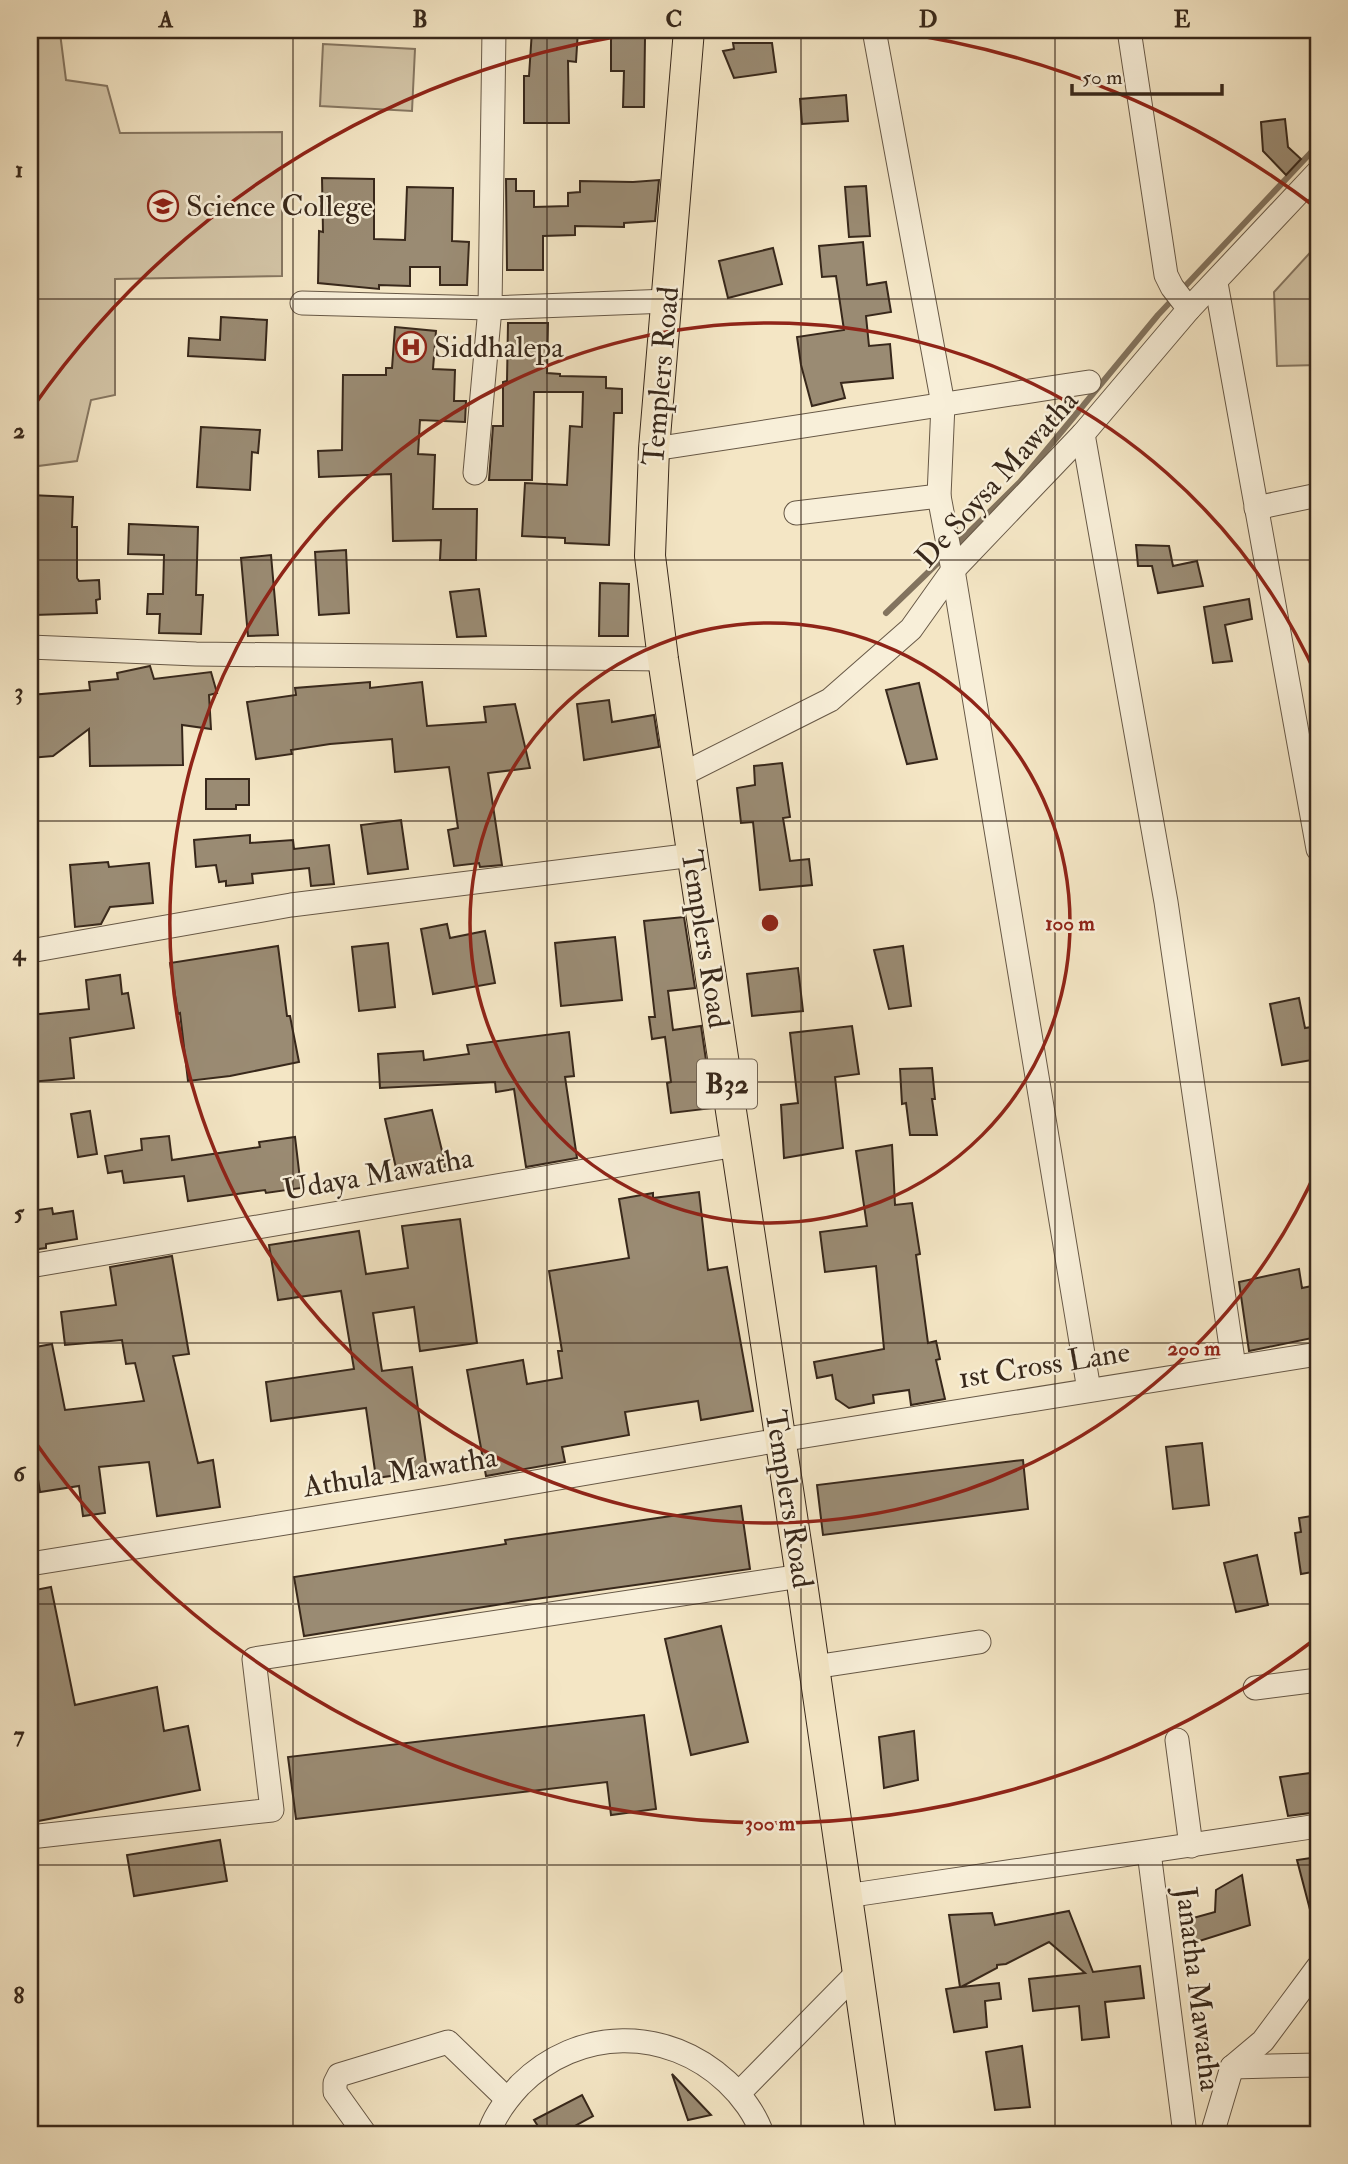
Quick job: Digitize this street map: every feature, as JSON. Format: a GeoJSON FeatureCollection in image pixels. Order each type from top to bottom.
{"type":"FeatureCollection","features":[{"type":"Feature","properties":{"kind":"main road","name":"Templers Road"},"geometry":{"type":"LineString","coordinates":[[688,30],[654,449],[650,556],[881,2134]]}},
{"type":"Feature","properties":{"kind":"street"},"geometry":{"type":"LineString","coordinates":[[475,473],[489,308],[494,30]]}},
{"type":"Feature","properties":{"kind":"street"},"geometry":{"type":"LineString","coordinates":[[874,30],[943,404],[939,496],[1089,1390]]}},
{"type":"Feature","properties":{"kind":"street"},"geometry":{"type":"LineString","coordinates":[[1129,30],[1166,275],[1181,299]]}},
{"type":"Feature","properties":{"kind":"street","name":"De Soysa Mawatha"},"geometry":{"type":"LineString","coordinates":[[681,775],[830,700],[911,629],[949,555],[1083,433],[1181,299],[1216,283],[1318,172]]}},
{"type":"Feature","properties":{"kind":"street"},"geometry":{"type":"LineString","coordinates":[[1216,283],[1318,849]]}},
{"type":"Feature","properties":{"kind":"street"},"geometry":{"type":"LineString","coordinates":[[302,303],[489,308],[668,301]]}},
{"type":"Feature","properties":{"kind":"street"},"geometry":{"type":"LineString","coordinates":[[654,449],[1088,382]]}},
{"type":"Feature","properties":{"kind":"street"},"geometry":{"type":"LineString","coordinates":[[1083,433],[1166,902],[1234,1367]]}},
{"type":"Feature","properties":{"kind":"street"},"geometry":{"type":"LineString","coordinates":[[1256,508],[1318,495]]}},
{"type":"Feature","properties":{"kind":"street"},"geometry":{"type":"LineString","coordinates":[[796,513],[939,496]]}},
{"type":"Feature","properties":{"kind":"street"},"geometry":{"type":"LineString","coordinates":[[30,647],[196,654],[663,659]]}},
{"type":"Feature","properties":{"kind":"street"},"geometry":{"type":"LineString","coordinates":[[30,951],[291,905],[693,855]]}},
{"type":"Feature","properties":{"kind":"street","name":"Udaya Mawatha"},"geometry":{"type":"LineString","coordinates":[[30,1266],[736,1145]]}},
{"type":"Feature","properties":{"kind":"street","name":"1st Cross Lane"},"geometry":{"type":"LineString","coordinates":[[780,1440],[1318,1354]]}},
{"type":"Feature","properties":{"kind":"street","name":"Athula Mawatha"},"geometry":{"type":"LineString","coordinates":[[30,1564],[780,1440]]}},
{"type":"Feature","properties":{"kind":"street"},"geometry":{"type":"LineString","coordinates":[[30,1837],[272,1810],[254,1659],[801,1576]]}},
{"type":"Feature","properties":{"kind":"street"},"geometry":{"type":"LineString","coordinates":[[814,1667],[979,1643]]}},
{"type":"Feature","properties":{"kind":"street"},"geometry":{"type":"LineString","coordinates":[[1255,1688],[1318,1680]]}},
{"type":"Feature","properties":{"kind":"street"},"geometry":{"type":"LineString","coordinates":[[1177,1740],[1191,1846]]}},
{"type":"Feature","properties":{"kind":"street"},"geometry":{"type":"LineString","coordinates":[[846,1896],[1318,1826]]}},
{"type":"Feature","properties":{"kind":"street","name":"Janatha Mawatha"},"geometry":{"type":"LineString","coordinates":[[1149,1852],[1185,2134]]}},
{"type":"Feature","properties":{"kind":"street"},"geometry":{"type":"LineString","coordinates":[[1212,2134],[1232,2067],[1263,2041],[1318,1967]]}},
{"type":"Feature","properties":{"kind":"street"},"geometry":{"type":"LineString","coordinates":[[739,2093],[857,1973]]}},
{"type":"Feature","properties":{"kind":"street"},"geometry":{"type":"LineString","coordinates":[[489,2134],[507,2099],[534,2072],[566,2052],[603,2042],[641,2041],[678,2050],[711,2067],[739,2093],[762,2134]]}},
{"type":"Feature","properties":{"kind":"street"},"geometry":{"type":"LineString","coordinates":[[365,2134],[335,2092],[339,2075],[449,2042],[507,2099]]}},
{"type":"Feature","properties":{"kind":"street"},"geometry":{"type":"LineString","coordinates":[[1232,2067],[1318,2065]]}},
{"type":"Feature","properties":{"kind":"shaded area"},"geometry":{"type":"Polygon","coordinates":[[[60,33],[66,80],[107,86],[120,133],[282,132],[282,276],[115,279],[115,395],[91,400],[77,461],[30,467],[30,37],[60,33]]]}},
{"type":"Feature","properties":{"kind":"shaded area"},"geometry":{"type":"Polygon","coordinates":[[[323,44],[415,49],[412,111],[320,106],[323,44]]]}},
{"type":"Feature","properties":{"kind":"shaded area"},"geometry":{"type":"Polygon","coordinates":[[[1318,244],[1318,365],[1277,366],[1274,292],[1318,244]]]}},
{"type":"Feature","properties":{"kind":"building"},"geometry":{"type":"Polygon","coordinates":[[[532,30],[578,30],[576,62],[568,61],[569,123],[524,123],[524,76],[529,76],[532,30]]]}},
{"type":"Feature","properties":{"kind":"building"},"geometry":{"type":"Polygon","coordinates":[[[611,37],[645,38],[644,107],[623,107],[624,71],[611,71],[611,37]]]}},
{"type":"Feature","properties":{"kind":"building"},"geometry":{"type":"Polygon","coordinates":[[[733,43],[772,43],[776,72],[734,78],[723,51],[734,49],[733,43]]]}},
{"type":"Feature","properties":{"kind":"building"},"geometry":{"type":"Polygon","coordinates":[[[846,95],[848,121],[802,124],[800,99],[846,95]]]}},
{"type":"Feature","properties":{"kind":"building"},"geometry":{"type":"Polygon","coordinates":[[[1285,119],[1288,147],[1301,159],[1286,175],[1263,151],[1261,122],[1285,119]]]}},
{"type":"Feature","properties":{"kind":"building"},"geometry":{"type":"Polygon","coordinates":[[[322,178],[374,179],[374,239],[405,240],[407,187],[453,188],[452,241],[469,242],[467,285],[440,285],[440,267],[410,267],[410,286],[379,285],[379,289],[318,283],[319,231],[323,232],[322,178]]]}},
{"type":"Feature","properties":{"kind":"building"},"geometry":{"type":"Polygon","coordinates":[[[506,179],[516,179],[516,191],[534,191],[534,207],[568,206],[568,193],[580,192],[580,181],[659,180],[655,221],[624,223],[624,227],[575,226],[575,235],[543,236],[543,270],[507,270],[506,179]]]}},
{"type":"Feature","properties":{"kind":"building"},"geometry":{"type":"Polygon","coordinates":[[[866,186],[870,236],[849,237],[845,187],[866,186]]]}},
{"type":"Feature","properties":{"kind":"building"},"geometry":{"type":"Polygon","coordinates":[[[863,242],[867,285],[886,282],[891,312],[866,316],[869,346],[890,344],[893,378],[841,383],[845,398],[812,406],[797,337],[844,330],[836,276],[822,277],[819,246],[863,242]]]}},
{"type":"Feature","properties":{"kind":"building"},"geometry":{"type":"Polygon","coordinates":[[[773,248],[782,284],[728,298],[719,261],[773,248]]]}},
{"type":"Feature","properties":{"kind":"building"},"geometry":{"type":"Polygon","coordinates":[[[221,317],[267,320],[265,360],[188,356],[189,338],[220,340],[221,317]]]}},
{"type":"Feature","properties":{"kind":"building"},"geometry":{"type":"Polygon","coordinates":[[[508,323],[548,323],[547,373],[560,376],[606,377],[606,388],[622,389],[622,413],[614,413],[609,545],[565,543],[565,538],[522,536],[525,483],[567,485],[570,426],[582,427],[583,392],[534,392],[532,480],[489,480],[493,426],[503,426],[503,382],[507,381],[508,323]]]}},
{"type":"Feature","properties":{"kind":"building"},"geometry":{"type":"Polygon","coordinates":[[[395,327],[436,331],[433,369],[455,370],[454,401],[466,401],[465,422],[420,420],[418,454],[435,455],[433,509],[477,509],[476,560],[440,560],[441,540],[393,541],[391,474],[319,477],[318,451],[342,450],[343,375],[386,375],[386,368],[392,368],[395,327]]]}},
{"type":"Feature","properties":{"kind":"building"},"geometry":{"type":"Polygon","coordinates":[[[201,427],[260,430],[258,453],[252,452],[250,490],[197,487],[201,427]]]}},
{"type":"Feature","properties":{"kind":"building"},"geometry":{"type":"Polygon","coordinates":[[[30,495],[73,497],[72,527],[77,527],[77,578],[79,581],[99,580],[100,599],[96,600],[97,613],[34,615],[34,568],[30,568],[30,495]]]}},
{"type":"Feature","properties":{"kind":"building"},"geometry":{"type":"Polygon","coordinates":[[[129,524],[198,527],[196,595],[203,595],[201,634],[159,633],[160,614],[147,614],[148,594],[163,594],[164,555],[128,554],[129,524]]]}},
{"type":"Feature","properties":{"kind":"building"},"geometry":{"type":"Polygon","coordinates":[[[1136,545],[1169,546],[1173,566],[1197,561],[1203,586],[1158,593],[1152,566],[1138,566],[1136,545]]]}},
{"type":"Feature","properties":{"kind":"building"},"geometry":{"type":"Polygon","coordinates":[[[346,550],[349,613],[319,615],[315,552],[346,550]]]}},
{"type":"Feature","properties":{"kind":"building"},"geometry":{"type":"Polygon","coordinates":[[[271,555],[278,635],[248,636],[241,558],[271,555]]]}},
{"type":"Feature","properties":{"kind":"building"},"geometry":{"type":"Polygon","coordinates":[[[600,583],[629,584],[628,636],[599,636],[600,583]]]}},
{"type":"Feature","properties":{"kind":"building"},"geometry":{"type":"Polygon","coordinates":[[[479,589],[486,636],[457,637],[450,592],[479,589]]]}},
{"type":"Feature","properties":{"kind":"building"},"geometry":{"type":"Polygon","coordinates":[[[1249,599],[1252,619],[1225,625],[1232,661],[1213,663],[1204,607],[1249,599]]]}},
{"type":"Feature","properties":{"kind":"building"},"geometry":{"type":"Polygon","coordinates":[[[150,666],[154,679],[211,672],[217,693],[209,695],[211,729],[182,725],[183,765],[90,766],[89,729],[53,756],[30,758],[30,695],[90,690],[89,682],[118,679],[117,673],[150,666]]]}},
{"type":"Feature","properties":{"kind":"building"},"geometry":{"type":"Polygon","coordinates":[[[370,682],[370,688],[422,682],[427,726],[486,722],[484,707],[515,704],[530,768],[488,773],[502,865],[480,867],[479,863],[454,866],[448,830],[458,828],[449,767],[395,772],[392,739],[330,744],[291,750],[292,754],[256,759],[247,702],[296,695],[295,688],[370,682]]]}},
{"type":"Feature","properties":{"kind":"building"},"geometry":{"type":"Polygon","coordinates":[[[919,683],[937,759],[907,764],[886,690],[919,683]]]}},
{"type":"Feature","properties":{"kind":"building"},"geometry":{"type":"Polygon","coordinates":[[[609,700],[612,722],[654,715],[659,747],[584,760],[577,704],[609,700]]]}},
{"type":"Feature","properties":{"kind":"building"},"geometry":{"type":"Polygon","coordinates":[[[782,763],[790,817],[783,818],[790,861],[809,859],[812,885],[760,890],[753,822],[741,823],[737,788],[755,785],[754,766],[782,763]]]}},
{"type":"Feature","properties":{"kind":"building"},"geometry":{"type":"Polygon","coordinates":[[[206,779],[249,779],[249,805],[236,805],[236,809],[206,809],[206,779]]]}},
{"type":"Feature","properties":{"kind":"building"},"geometry":{"type":"Polygon","coordinates":[[[401,820],[408,869],[368,874],[361,825],[401,820]]]}},
{"type":"Feature","properties":{"kind":"building"},"geometry":{"type":"Polygon","coordinates":[[[250,835],[250,843],[293,840],[294,849],[329,845],[334,884],[311,886],[309,868],[252,874],[253,883],[226,886],[226,881],[219,882],[216,865],[196,867],[194,840],[250,835]]]}},
{"type":"Feature","properties":{"kind":"building"},"geometry":{"type":"Polygon","coordinates":[[[108,862],[109,867],[149,863],[153,903],[110,907],[101,924],[75,927],[70,865],[108,862]]]}},
{"type":"Feature","properties":{"kind":"building"},"geometry":{"type":"Polygon","coordinates":[[[684,917],[695,988],[668,991],[673,1030],[701,1026],[713,1108],[671,1113],[667,1083],[671,1082],[665,1037],[652,1039],[649,1017],[655,1017],[644,921],[684,917]]]}},
{"type":"Feature","properties":{"kind":"building"},"geometry":{"type":"Polygon","coordinates":[[[447,924],[450,938],[485,931],[495,983],[433,994],[421,929],[447,924]]]}},
{"type":"Feature","properties":{"kind":"building"},"geometry":{"type":"Polygon","coordinates":[[[615,937],[622,1000],[561,1006],[555,943],[615,937]]]}},
{"type":"Feature","properties":{"kind":"building"},"geometry":{"type":"Polygon","coordinates":[[[388,943],[395,1007],[359,1011],[352,947],[388,943]]]}},
{"type":"Feature","properties":{"kind":"building"},"geometry":{"type":"Polygon","coordinates":[[[278,946],[287,1016],[290,1016],[299,1062],[230,1076],[188,1081],[180,1013],[178,1014],[170,963],[278,946]]]}},
{"type":"Feature","properties":{"kind":"building"},"geometry":{"type":"Polygon","coordinates":[[[903,946],[911,1006],[889,1009],[874,950],[903,946]]]}},
{"type":"Feature","properties":{"kind":"building"},"geometry":{"type":"Polygon","coordinates":[[[798,968],[803,1011],[752,1016],[747,974],[798,968]]]}},
{"type":"Feature","properties":{"kind":"building"},"geometry":{"type":"Polygon","coordinates":[[[120,975],[122,994],[128,993],[134,1028],[70,1038],[74,1078],[30,1082],[30,1015],[89,1009],[86,980],[120,975]]]}},
{"type":"Feature","properties":{"kind":"building"},"geometry":{"type":"Polygon","coordinates":[[[1299,998],[1305,1028],[1318,1026],[1318,1059],[1282,1065],[1270,1004],[1299,998]]]}},
{"type":"Feature","properties":{"kind":"building"},"geometry":{"type":"Polygon","coordinates":[[[852,1026],[859,1074],[835,1077],[843,1148],[784,1158],[781,1105],[798,1103],[790,1033],[852,1026]]]}},
{"type":"Feature","properties":{"kind":"building"},"geometry":{"type":"Polygon","coordinates":[[[569,1032],[574,1076],[565,1077],[577,1158],[526,1167],[514,1089],[496,1092],[495,1082],[380,1088],[378,1054],[423,1051],[424,1060],[469,1054],[467,1045],[569,1032]]]}},
{"type":"Feature","properties":{"kind":"building"},"geometry":{"type":"Polygon","coordinates":[[[932,1068],[935,1099],[932,1099],[937,1135],[910,1135],[906,1103],[902,1104],[900,1069],[932,1068]]]}},
{"type":"Feature","properties":{"kind":"building"},"geometry":{"type":"Polygon","coordinates":[[[432,1110],[446,1167],[398,1177],[385,1119],[432,1110]]]}},
{"type":"Feature","properties":{"kind":"building"},"geometry":{"type":"Polygon","coordinates":[[[90,1111],[97,1154],[78,1157],[71,1114],[90,1111]]]}},
{"type":"Feature","properties":{"kind":"building"},"geometry":{"type":"Polygon","coordinates":[[[169,1136],[172,1160],[260,1147],[259,1142],[295,1137],[301,1188],[266,1193],[265,1190],[188,1201],[184,1176],[124,1183],[122,1171],[108,1173],[105,1156],[142,1150],[141,1139],[169,1136]]]}},
{"type":"Feature","properties":{"kind":"building"},"geometry":{"type":"Polygon","coordinates":[[[892,1145],[895,1205],[912,1203],[920,1254],[916,1255],[928,1343],[936,1341],[940,1359],[936,1360],[945,1399],[911,1405],[909,1390],[873,1395],[874,1403],[849,1408],[836,1399],[832,1375],[817,1378],[814,1362],[884,1349],[876,1266],[825,1272],[820,1232],[867,1226],[856,1151],[892,1145]]]}},
{"type":"Feature","properties":{"kind":"building"},"geometry":{"type":"Polygon","coordinates":[[[699,1192],[708,1270],[727,1267],[753,1411],[701,1420],[698,1401],[625,1412],[629,1435],[562,1447],[565,1462],[486,1476],[467,1370],[523,1360],[527,1384],[562,1378],[558,1351],[562,1351],[549,1271],[629,1258],[619,1199],[653,1193],[653,1198],[699,1192]]]}},
{"type":"Feature","properties":{"kind":"building"},"geometry":{"type":"Polygon","coordinates":[[[52,1208],[53,1214],[73,1211],[77,1239],[46,1244],[46,1248],[30,1250],[30,1211],[52,1208]]]}},
{"type":"Feature","properties":{"kind":"building"},"geometry":{"type":"Polygon","coordinates":[[[460,1219],[477,1343],[420,1351],[414,1307],[373,1313],[382,1371],[412,1367],[427,1471],[376,1478],[366,1408],[271,1421],[266,1382],[354,1369],[341,1291],[278,1300],[269,1245],[359,1231],[366,1274],[408,1268],[402,1226],[460,1219]]]}},
{"type":"Feature","properties":{"kind":"building"},"geometry":{"type":"Polygon","coordinates":[[[172,1256],[189,1354],[173,1356],[198,1463],[213,1460],[220,1507],[157,1516],[149,1462],[99,1467],[105,1513],[83,1516],[79,1486],[40,1492],[33,1447],[30,1447],[30,1348],[52,1344],[65,1410],[144,1401],[135,1363],[126,1364],[122,1340],[65,1345],[61,1312],[116,1305],[110,1267],[172,1256]]]}},
{"type":"Feature","properties":{"kind":"building"},"geometry":{"type":"Polygon","coordinates":[[[1299,1269],[1302,1288],[1312,1286],[1317,1337],[1249,1351],[1239,1282],[1299,1269]]]}},
{"type":"Feature","properties":{"kind":"building"},"geometry":{"type":"Polygon","coordinates":[[[1202,1443],[1209,1505],[1173,1509],[1166,1447],[1202,1443]]]}},
{"type":"Feature","properties":{"kind":"building"},"geometry":{"type":"Polygon","coordinates":[[[1023,1460],[1028,1509],[823,1535],[817,1485],[1023,1460]]]}},
{"type":"Feature","properties":{"kind":"building"},"geometry":{"type":"Polygon","coordinates":[[[741,1506],[750,1569],[514,1602],[304,1636],[294,1577],[506,1544],[505,1540],[741,1506]]]}},
{"type":"Feature","properties":{"kind":"building"},"geometry":{"type":"Polygon","coordinates":[[[1318,1515],[1318,1571],[1301,1574],[1295,1533],[1301,1532],[1299,1518],[1318,1515]]]}},
{"type":"Feature","properties":{"kind":"building"},"geometry":{"type":"Polygon","coordinates":[[[1257,1555],[1268,1605],[1236,1612],[1224,1563],[1257,1555]]]}},
{"type":"Feature","properties":{"kind":"building"},"geometry":{"type":"Polygon","coordinates":[[[51,1587],[75,1705],[157,1687],[164,1731],[188,1726],[200,1790],[33,1822],[30,1806],[30,1591],[51,1587]]]}},
{"type":"Feature","properties":{"kind":"building"},"geometry":{"type":"Polygon","coordinates":[[[721,1626],[748,1742],[691,1755],[665,1639],[721,1626]]]}},
{"type":"Feature","properties":{"kind":"building"},"geometry":{"type":"Polygon","coordinates":[[[644,1715],[656,1809],[611,1815],[607,1782],[296,1819],[288,1757],[644,1715]]]}},
{"type":"Feature","properties":{"kind":"building"},"geometry":{"type":"Polygon","coordinates":[[[914,1731],[918,1780],[884,1788],[879,1737],[914,1731]]]}},
{"type":"Feature","properties":{"kind":"building"},"geometry":{"type":"Polygon","coordinates":[[[1318,1772],[1318,1812],[1288,1816],[1280,1777],[1318,1772]]]}},
{"type":"Feature","properties":{"kind":"building"},"geometry":{"type":"Polygon","coordinates":[[[220,1840],[227,1881],[134,1896],[127,1855],[220,1840]]]}},
{"type":"Feature","properties":{"kind":"building"},"geometry":{"type":"Polygon","coordinates":[[[1318,1857],[1318,1920],[1313,1921],[1297,1860],[1318,1857]]]}},
{"type":"Feature","properties":{"kind":"building"},"geometry":{"type":"Polygon","coordinates":[[[1242,1875],[1250,1925],[1190,1944],[1186,1920],[1215,1912],[1216,1890],[1242,1875]]]}},
{"type":"Feature","properties":{"kind":"building"},"geometry":{"type":"Polygon","coordinates":[[[1069,1911],[1093,1972],[1140,1966],[1144,1998],[1105,2002],[1109,2037],[1082,2040],[1079,2006],[1033,2011],[1029,1979],[1085,1973],[1049,1942],[1006,1964],[997,1965],[997,1968],[961,1987],[999,1983],[1001,1999],[985,2001],[987,2027],[954,2032],[946,1989],[960,1987],[949,1915],[992,1913],[995,1925],[1069,1911]]]}},
{"type":"Feature","properties":{"kind":"building"},"geometry":{"type":"Polygon","coordinates":[[[1022,2046],[1030,2107],[995,2110],[986,2052],[1022,2046]]]}},
{"type":"Feature","properties":{"kind":"building"},"geometry":{"type":"Polygon","coordinates":[[[672,2074],[711,2115],[688,2120],[672,2074]]]}},
{"type":"Feature","properties":{"kind":"building"},"geometry":{"type":"Polygon","coordinates":[[[582,2095],[593,2116],[575,2126],[579,2134],[543,2134],[534,2120],[582,2095]]]}},
{"type":"Feature","properties":{"kind":"waterway"},"geometry":{"type":"LineString","coordinates":[[955,546],[1020,482],[1158,315],[1318,145]]}},
{"type":"Feature","properties":{"kind":"waterway"},"geometry":{"type":"LineString","coordinates":[[886,613],[945,556]]}},
{"type":"Feature","properties":{"kind":"place","name":"Science College"},"geometry":{"type":"Point","coordinates":[163,206]}},
{"type":"Feature","properties":{"kind":"place","name":"Siddhalepa"},"geometry":{"type":"Point","coordinates":[411,347]}}]}
